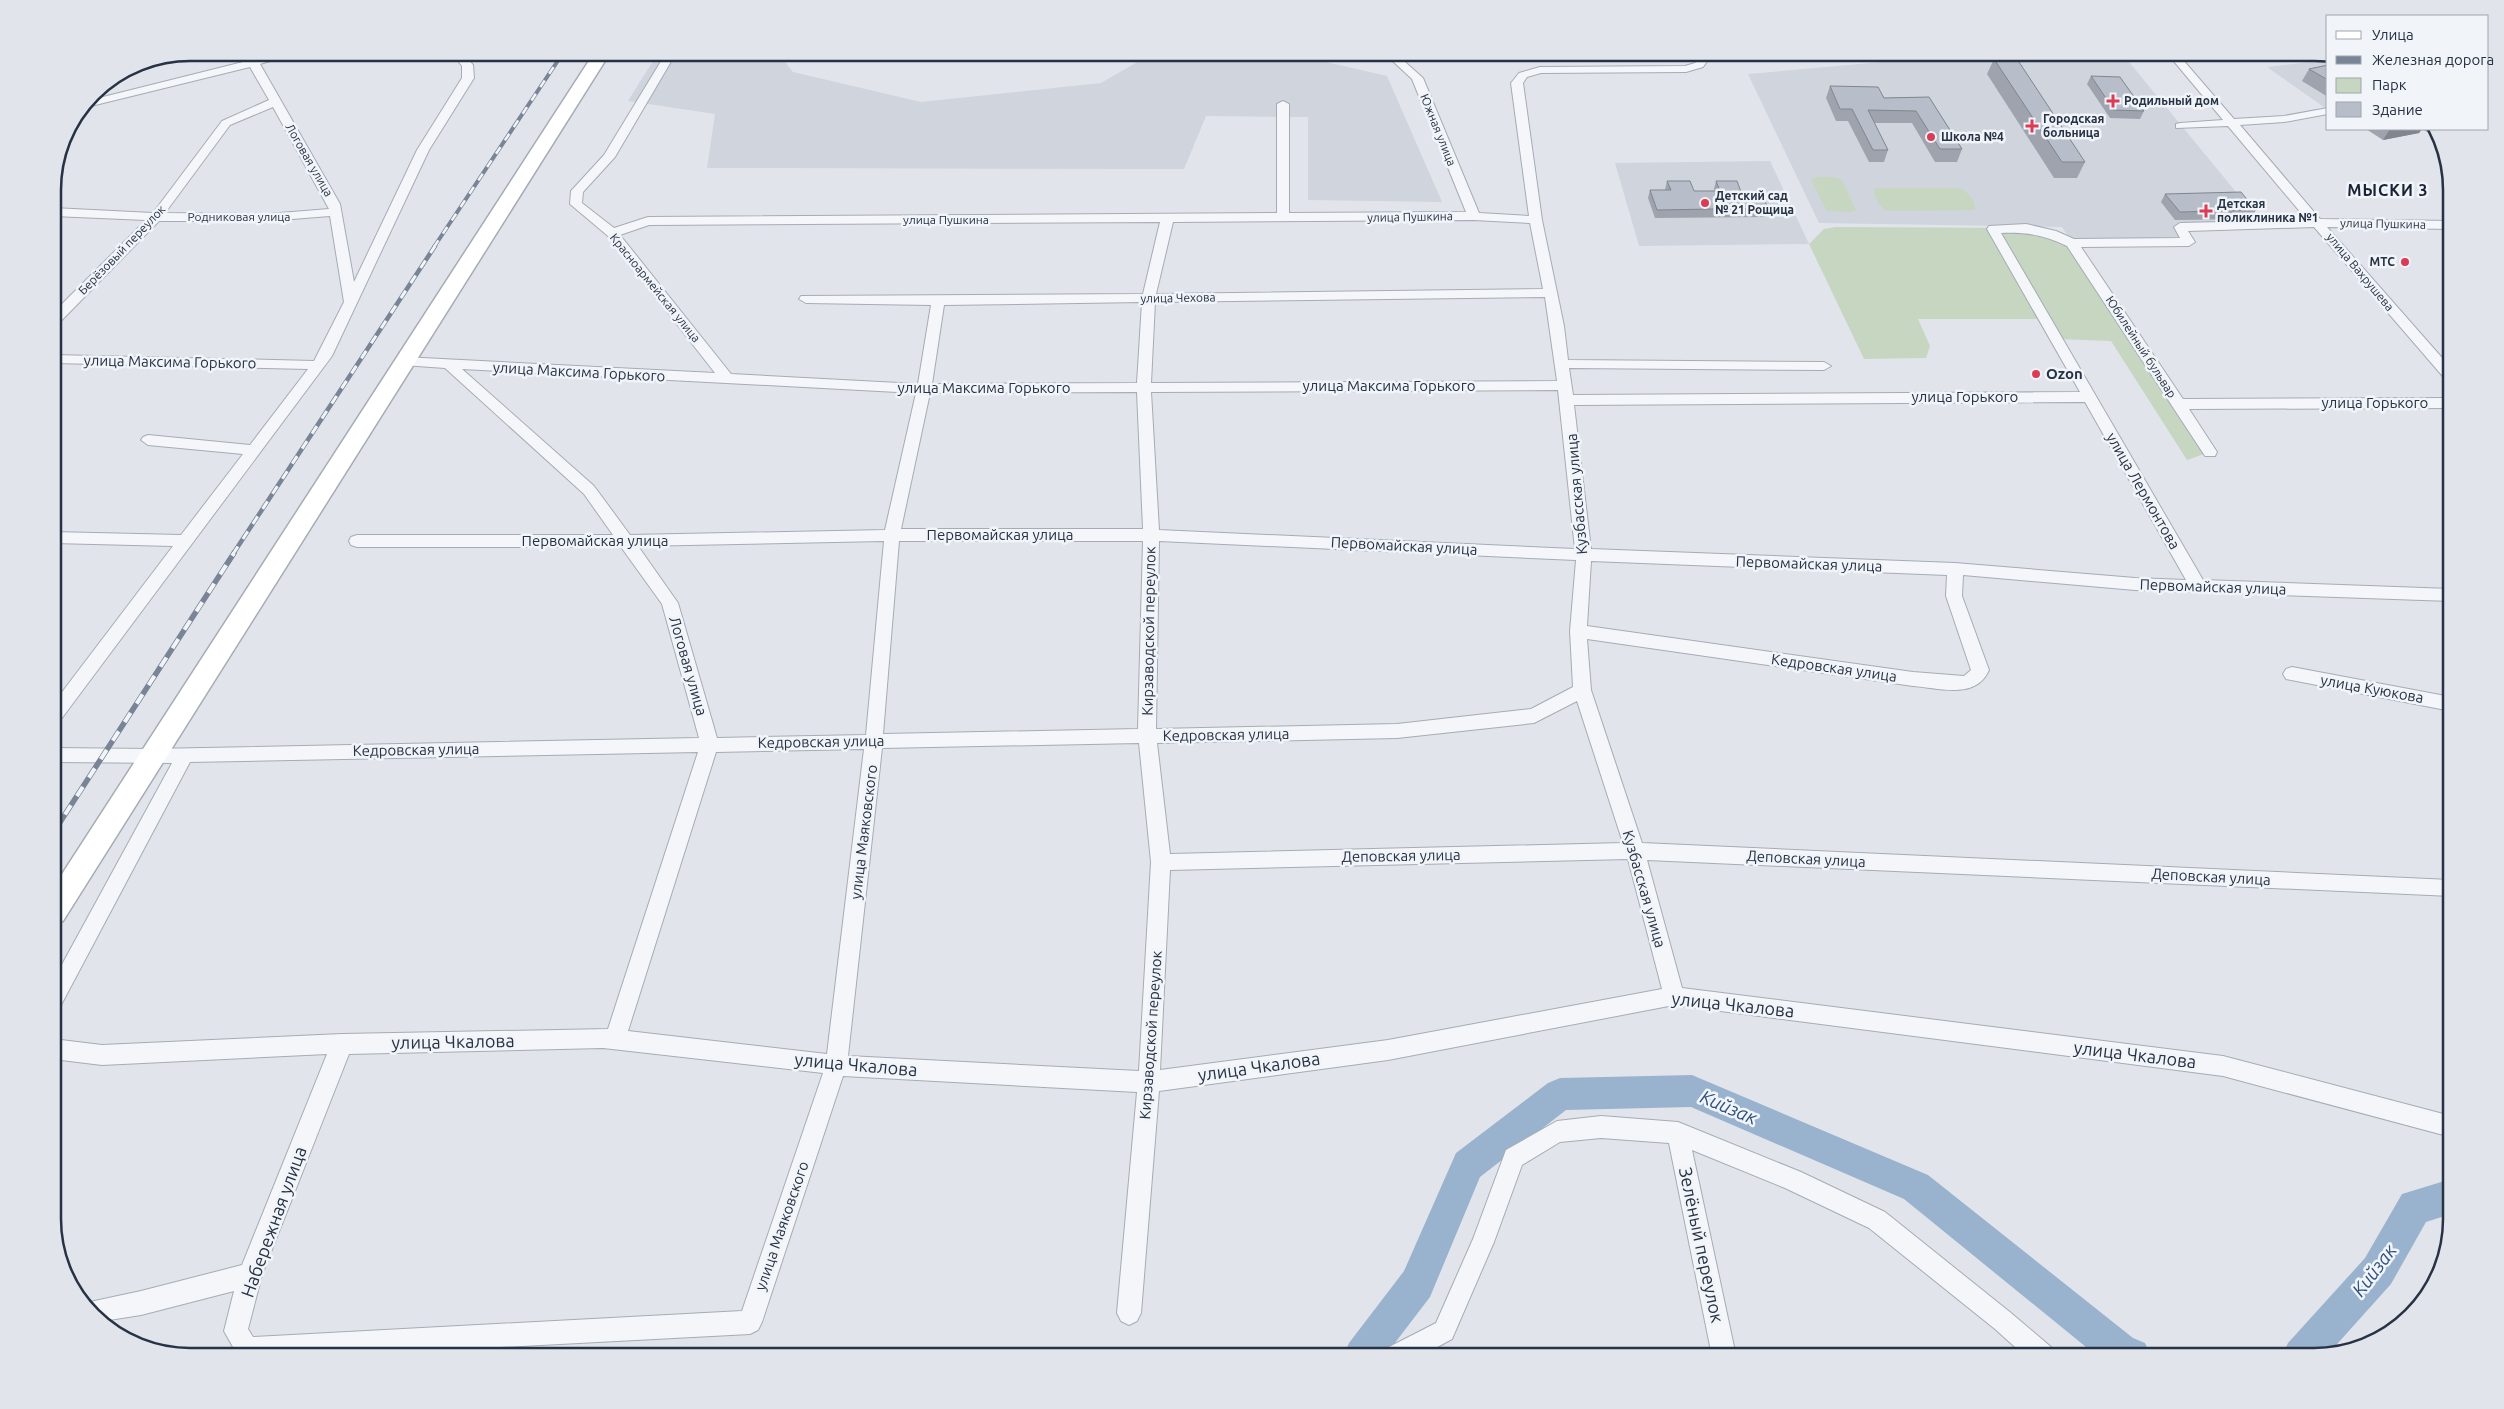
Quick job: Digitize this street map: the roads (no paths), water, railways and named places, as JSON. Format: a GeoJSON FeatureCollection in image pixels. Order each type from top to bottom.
{"type":"FeatureCollection","features":[{"type":"Feature","properties":{"kind":"street","name":"Южная улица"},"geometry":{"type":"LineString","coordinates":[[1399,61],[1417,78],[1474,216]]}},
{"type":"Feature","properties":{"kind":"street","name":"Кузбасская улица"},"geometry":{"type":"LineString","coordinates":[[1674,996],[1635,851],[1582,690],[1578,631],[1584,554],[1567,393],[1536,220],[1517,83],[1524,75],[1547,70],[1681,70],[1699,65],[1702,61]]}},
{"type":"Feature","properties":{"kind":"street","name":"улица Вахрушева"},"geometry":{"type":"LineString","coordinates":[[2180,61],[2442,367]]}},
{"type":"Feature","properties":{"kind":"street"},"geometry":{"type":"LineString","coordinates":[[96,102],[234,62]]}},
{"type":"Feature","properties":{"kind":"street","name":"Логовая улица"},"geometry":{"type":"LineString","coordinates":[[254,62],[334,204],[351,305]]}},
{"type":"Feature","properties":{"kind":"street"},"geometry":{"type":"LineString","coordinates":[[62,705],[318,365],[351,305],[423,150],[468,78],[468,65],[466,62]]}},
{"type":"Feature","properties":{"kind":"street"},"geometry":{"type":"LineString","coordinates":[[62,898],[596,62]]}},
{"type":"Feature","properties":{"kind":"street","name":"Красноармейская улица"},"geometry":{"type":"LineString","coordinates":[[665,62],[609,157],[577,192],[576,204],[612,233],[728,380]]}},
{"type":"Feature","properties":{"kind":"street","name":"Берёзовый переулок"},"geometry":{"type":"LineString","coordinates":[[62,312],[157,216],[226,123],[276,101]]}},
{"type":"Feature","properties":{"kind":"street"},"geometry":{"type":"LineString","coordinates":[[1283,104],[1283,218]]}},
{"type":"Feature","properties":{"kind":"street"},"geometry":{"type":"LineString","coordinates":[[2180,126],[2219,125],[2232,121],[2284,119],[2326,111]]}},
{"type":"Feature","properties":{"kind":"street","name":"Родниковая улица"},"geometry":{"type":"LineString","coordinates":[[62,212],[157,216],[297,217],[336,212]]}},
{"type":"Feature","properties":{"kind":"street","name":"улица Пушкина"},"geometry":{"type":"LineString","coordinates":[[612,233],[648,221],[1167,220],[1474,216],[1536,220]]}},
{"type":"Feature","properties":{"kind":"street","name":"Кирзаводской переулок"},"geometry":{"type":"LineString","coordinates":[[1129,1313],[1149,1082],[1160,862],[1147,736],[1151,534],[1144,387],[1149,299],[1167,220]]}},
{"type":"Feature","properties":{"kind":"street","name":"улица Пушкина"},"geometry":{"type":"LineString","coordinates":[[2072,243],[2189,242],[2180,227],[2318,223],[2442,225]]}},
{"type":"Feature","properties":{"kind":"street"},"geometry":{"type":"LineString","coordinates":[[2072,243],[2052,234],[2026,228],[1993,229],[2089,397]]}},
{"type":"Feature","properties":{"kind":"street","name":"Юбилейный бульвар"},"geometry":{"type":"LineString","coordinates":[[2072,243],[2210,452]]}},
{"type":"Feature","properties":{"kind":"street","name":"улица Чехова"},"geometry":{"type":"LineString","coordinates":[[806,299],[938,301],[1550,293]]}},
{"type":"Feature","properties":{"kind":"street","name":"улица Маяковского"},"geometry":{"type":"LineString","coordinates":[[750,1322],[836,1065],[874,741],[892,535],[924,390],[938,301]]}},
{"type":"Feature","properties":{"kind":"street","name":"улица Максима Горького"},"geometry":{"type":"LineString","coordinates":[[62,359],[318,365]]}},
{"type":"Feature","properties":{"kind":"street","name":"улица Максима Горького"},"geometry":{"type":"LineString","coordinates":[[403,362],[924,390],[1144,387],[1567,393]]}},
{"type":"Feature","properties":{"kind":"street"},"geometry":{"type":"LineString","coordinates":[[1563,364],[1824,366]]}},
{"type":"Feature","properties":{"kind":"street","name":"Логовая улица"},"geometry":{"type":"LineString","coordinates":[[450,365],[590,490],[670,603],[710,744]]}},
{"type":"Feature","properties":{"kind":"street","name":"улица Горького"},"geometry":{"type":"LineString","coordinates":[[1567,393],[2089,397]]}},
{"type":"Feature","properties":{"kind":"street","name":"улица Лермонтова"},"geometry":{"type":"LineString","coordinates":[[2089,397],[2198,586]]}},
{"type":"Feature","properties":{"kind":"street","name":"улица Горького"},"geometry":{"type":"LineString","coordinates":[[2178,404],[2442,403]]}},
{"type":"Feature","properties":{"kind":"street"},"geometry":{"type":"LineString","coordinates":[[148,440],[254,450]]}},
{"type":"Feature","properties":{"kind":"street","name":"Первомайская улица"},"geometry":{"type":"LineString","coordinates":[[357,542],[625,541],[892,535],[1151,534],[1955,569],[2135,584],[2442,595]]}},
{"type":"Feature","properties":{"kind":"street"},"geometry":{"type":"LineString","coordinates":[[62,537],[186,541]]}},
{"type":"Feature","properties":{"kind":"street","name":"Кедровская улица"},"geometry":{"type":"LineString","coordinates":[[1578,631],[1913,679],[1966,683],[1977,678],[1980,670],[1954,596],[1955,569]]}},
{"type":"Feature","properties":{"kind":"street","name":"улица Куюкова"},"geometry":{"type":"LineString","coordinates":[[2292,674],[2443,702]]}},
{"type":"Feature","properties":{"kind":"street","name":"Кедровская улица"},"geometry":{"type":"LineString","coordinates":[[62,755],[151,756],[1397,732],[1534,716],[1582,690]]}},
{"type":"Feature","properties":{"kind":"street"},"geometry":{"type":"LineString","coordinates":[[615,1039],[710,744]]}},
{"type":"Feature","properties":{"kind":"street"},"geometry":{"type":"LineString","coordinates":[[62,983],[186,755]]}},
{"type":"Feature","properties":{"kind":"street","name":"Деповская улица"},"geometry":{"type":"LineString","coordinates":[[1160,862],[1635,851],[2443,888]]}},
{"type":"Feature","properties":{"kind":"street","name":"улица Чкалова"},"geometry":{"type":"LineString","coordinates":[[62,1050],[102,1056],[342,1044],[615,1039],[863,1068],[1149,1082],[1388,1050],[1674,996],[2223,1066],[2443,1125]]}},
{"type":"Feature","properties":{"kind":"street","name":"Набережная улица"},"geometry":{"type":"LineString","coordinates":[[246,1348],[236,1330],[250,1275],[342,1044]]}},
{"type":"Feature","properties":{"kind":"street"},"geometry":{"type":"LineString","coordinates":[[1413,1348],[1444,1331],[1483,1242],[1514,1158],[1557,1132],[1601,1127],[1678,1133],[1793,1180],[1876,1220],[2033,1348]]}},
{"type":"Feature","properties":{"kind":"street","name":"Зелёный переулок"},"geometry":{"type":"LineString","coordinates":[[1678,1133],[1722,1348]]}},
{"type":"Feature","properties":{"kind":"street"},"geometry":{"type":"LineString","coordinates":[[99,1310],[140,1303],[250,1275]]}},
{"type":"Feature","properties":{"kind":"street","name":"Набережная улица"},"geometry":{"type":"LineString","coordinates":[[266,1348],[750,1322]]}},
{"type":"Feature","properties":{"kind":"waterway","name":"Кийзак"},"geometry":{"type":"LineString","coordinates":[[1368,1348],[1417,1284],[1468,1165],[1560,1094],[1692,1091],[1916,1187],[2116,1348]]}},
{"type":"Feature","properties":{"kind":"waterway","name":"Кийзак"},"geometry":{"type":"LineString","coordinates":[[2308,1348],[2378,1271],[2415,1207],[2443,1199]]}},
{"type":"Feature","properties":{"kind":"railway"},"geometry":{"type":"LineString","coordinates":[[434,247],[557,62]]}},
{"type":"Feature","properties":{"kind":"railway"},"geometry":{"type":"LineString","coordinates":[[233,554],[435,246]]}},
{"type":"Feature","properties":{"kind":"railway"},"geometry":{"type":"LineString","coordinates":[[62,819],[234,553]]}},
{"type":"Feature","properties":{"kind":"place","name":"Родильный дом"},"geometry":{"type":"Point","coordinates":[2113,101]}},
{"type":"Feature","properties":{"kind":"place","name":"Городская больница"},"geometry":{"type":"Point","coordinates":[2032,126]}},
{"type":"Feature","properties":{"kind":"place","name":"Школа №4"},"geometry":{"type":"Point","coordinates":[1931,137]}},
{"type":"Feature","properties":{"kind":"place","name":"Детский сад № 21 Рощица"},"geometry":{"type":"Point","coordinates":[1705,203]}},
{"type":"Feature","properties":{"kind":"place","name":"Детская поликлиника №1"},"geometry":{"type":"Point","coordinates":[2206,211]}},
{"type":"Feature","properties":{"kind":"place","name":"МТС"},"geometry":{"type":"Point","coordinates":[2405,262]}},
{"type":"Feature","properties":{"kind":"place","name":"Ozon"},"geometry":{"type":"Point","coordinates":[2036,374]}},
{"type":"Feature","properties":{"kind":"district","name":"МЫСКИ 3"},"geometry":{"type":"Point","coordinates":[2388,190]}}]}
